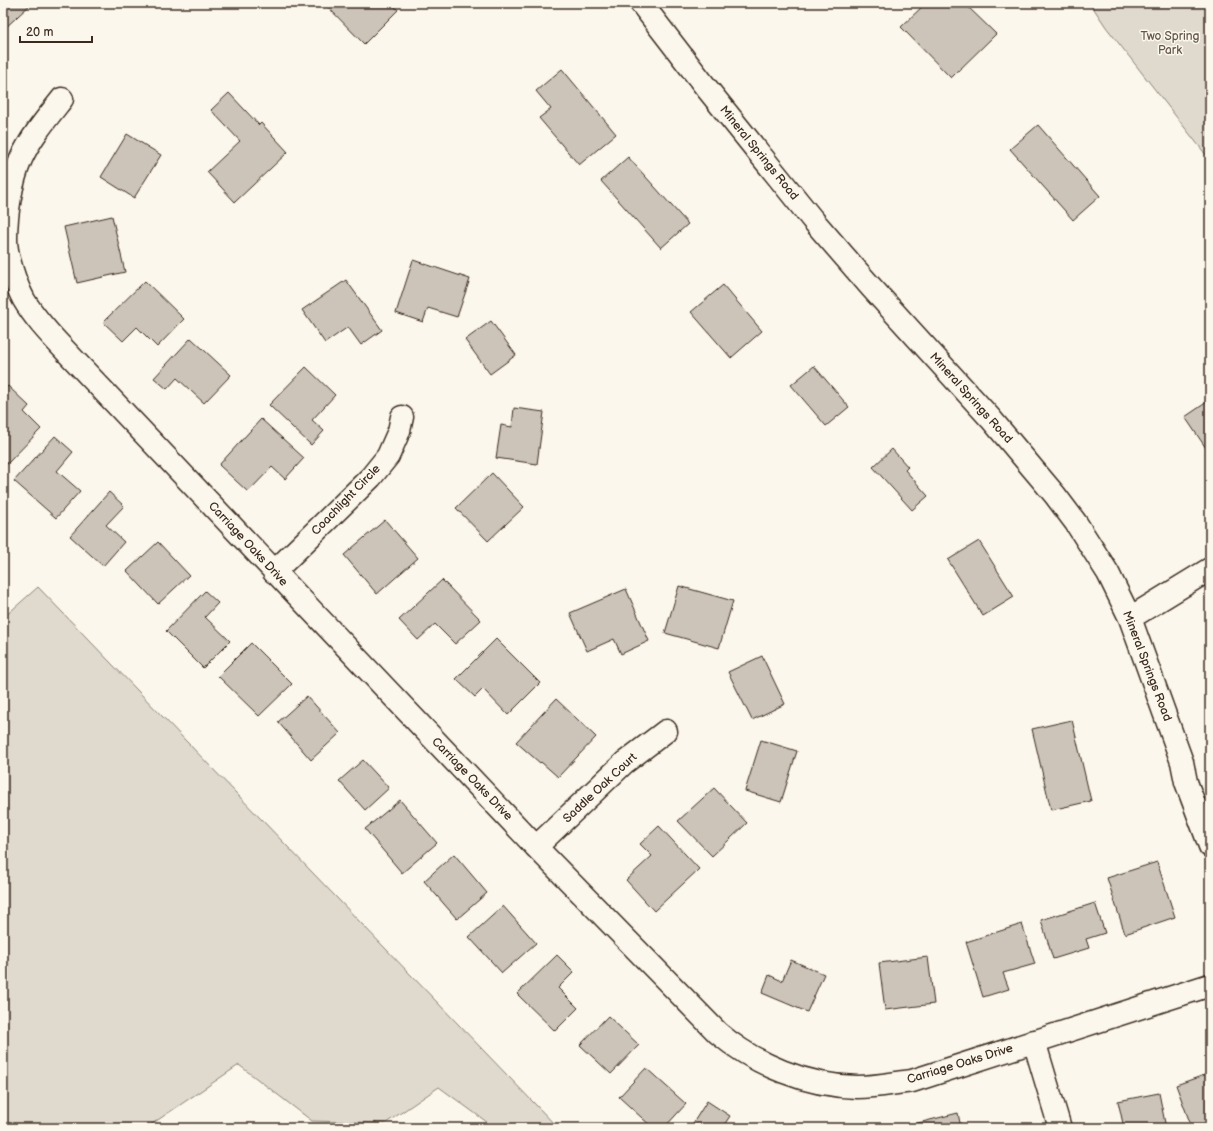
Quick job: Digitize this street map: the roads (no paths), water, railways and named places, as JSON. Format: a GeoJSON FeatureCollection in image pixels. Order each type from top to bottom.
{"type":"FeatureCollection","features":[{"type":"Feature","properties":{"kind":"street","name":"Mineral Springs Road"},"geometry":{"type":"LineString","coordinates":[[641,3],[705,86],[812,219],[871,287],[991,419],[1055,495],[1076,523],[1108,573],[1130,618],[1182,762],[1186,782],[1210,846]]}},
{"type":"Feature","properties":{"kind":"street","name":"Carriage Oaks Drive"},"geometry":{"type":"LineString","coordinates":[[62,99],[39,127],[21,159],[14,180],[10,200],[6,240],[10,265],[24,299],[38,320],[274,572],[536,847],[718,1034],[764,1064],[799,1077],[837,1085],[875,1086],[912,1080],[1210,985]]}},
{"type":"Feature","properties":{"kind":"street","name":"Coachlight Circle"},"geometry":{"type":"LineString","coordinates":[[274,572],[371,477],[388,456],[399,431],[402,417]]}},
{"type":"Feature","properties":{"kind":"street"},"geometry":{"type":"LineString","coordinates":[[1130,618],[1210,569]]}},
{"type":"Feature","properties":{"kind":"street","name":"Saddle Oak Court"},"geometry":{"type":"LineString","coordinates":[[536,847],[624,764],[666,731]]}},
{"type":"Feature","properties":{"kind":"street"},"geometry":{"type":"LineString","coordinates":[[1034,1042],[1060,1128]]}},
{"type":"Feature","properties":{"kind":"park label","name":"Two Spring Park"},"geometry":{"type":"Point","coordinates":[1170,43]}}]}
